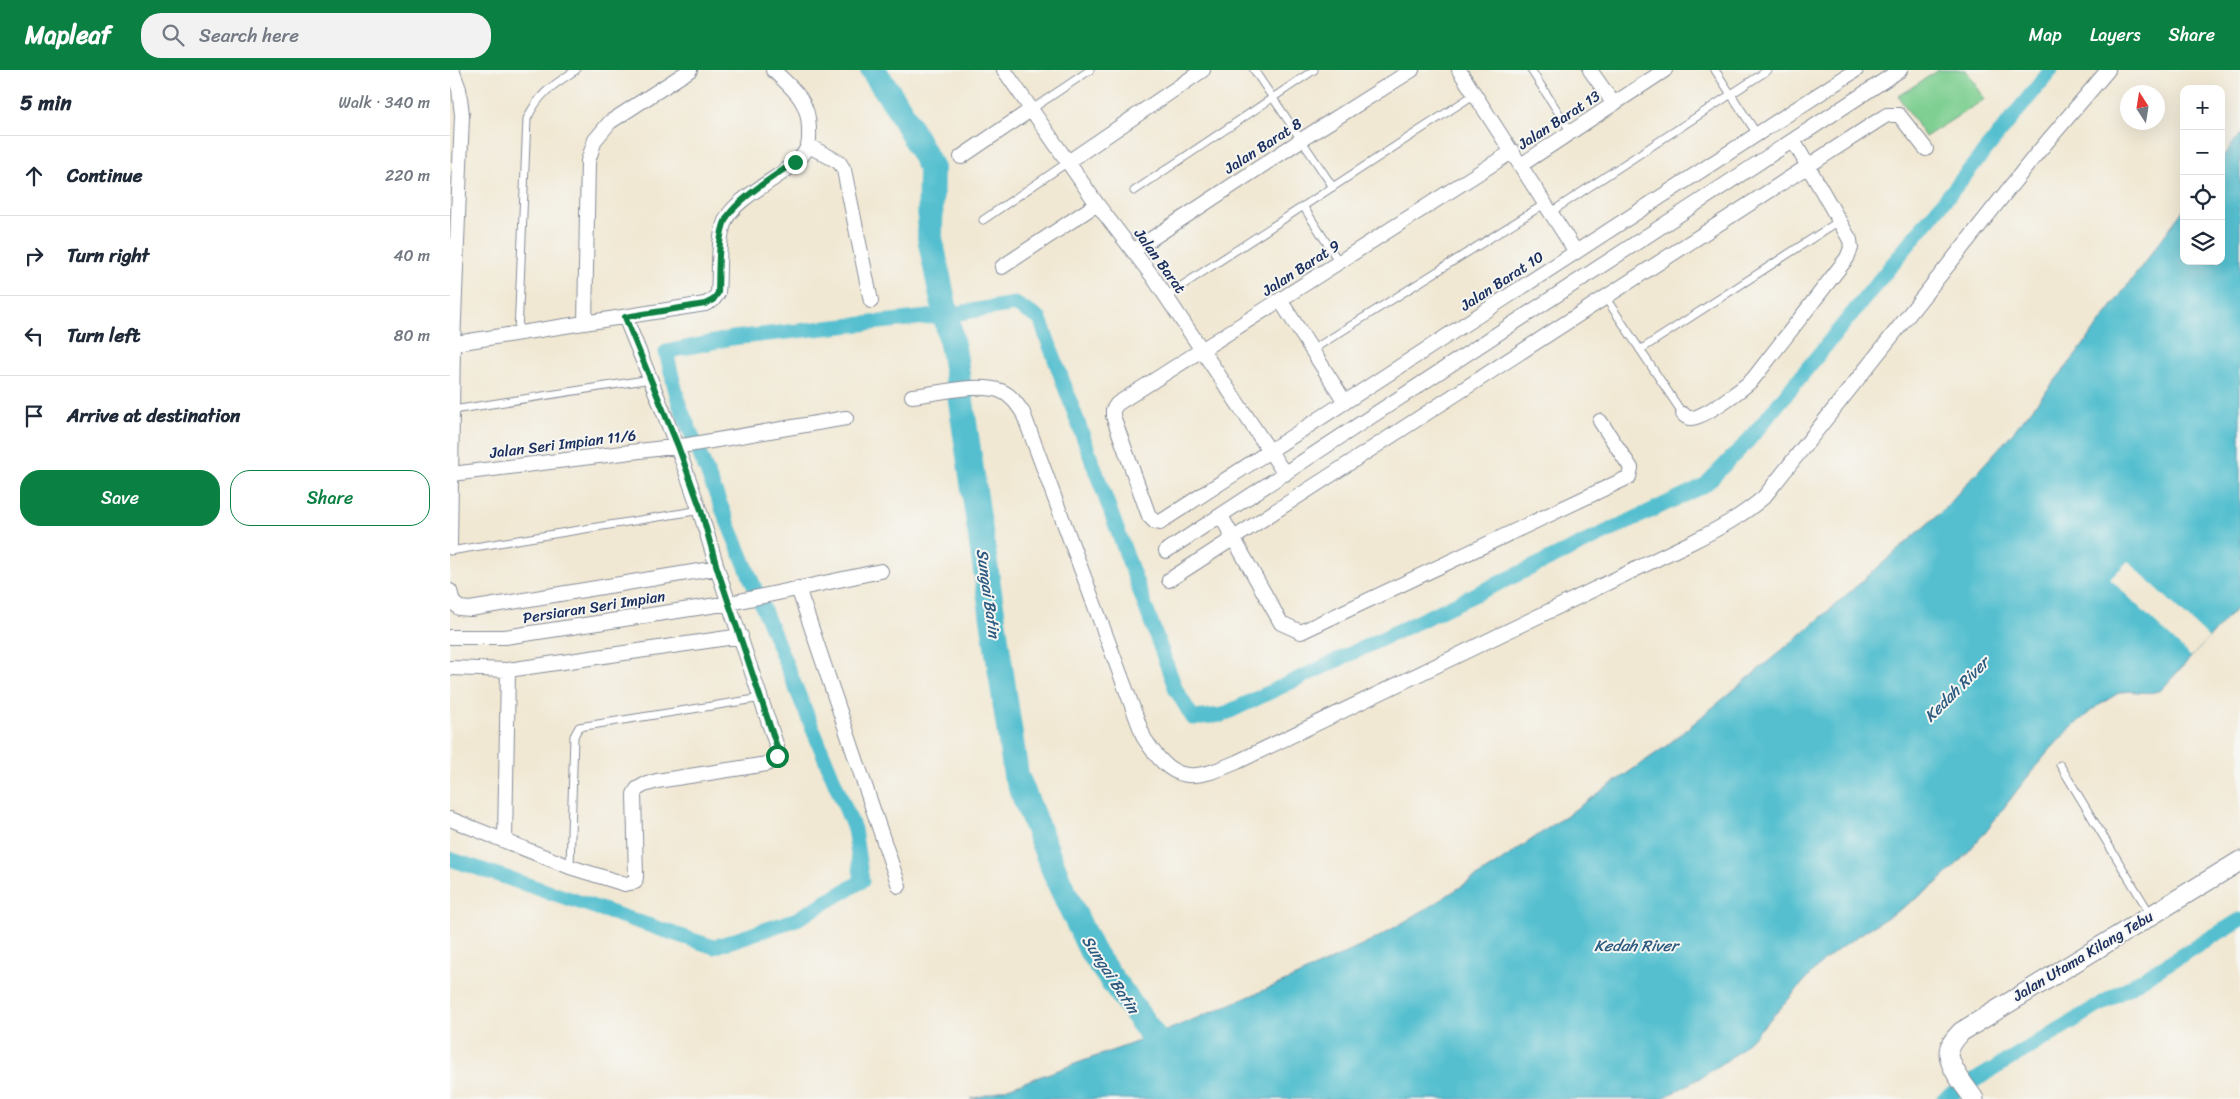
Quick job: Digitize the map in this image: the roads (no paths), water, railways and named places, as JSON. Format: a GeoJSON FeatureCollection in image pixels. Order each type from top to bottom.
{"type":"FeatureCollection","features":[{"type":"Feature","properties":{"kind":"street"},"geometry":{"type":"LineString","coordinates":[[450,545],[453,410],[452,344],[462,115],[459,89],[452,70]]}},
{"type":"Feature","properties":{"kind":"street"},"geometry":{"type":"LineString","coordinates":[[585,323],[588,161],[595,140],[610,122],[690,70]]}},
{"type":"Feature","properties":{"kind":"street"},"geometry":{"type":"LineString","coordinates":[[452,344],[705,304],[713,300],[718,293],[722,234],[726,220],[734,209],[795,162],[809,146],[809,123],[804,102],[799,93],[773,70]]}},
{"type":"Feature","properties":{"kind":"street","name":"Jalan Barat"},"geometry":{"type":"LineString","coordinates":[[1004,70],[1097,204],[1166,296],[1285,474]]}},
{"type":"Feature","properties":{"kind":"street"},"geometry":{"type":"LineString","coordinates":[[1068,162],[1203,70]]}},
{"type":"Feature","properties":{"kind":"street","name":"Jalan Barat 8"},"geometry":{"type":"LineString","coordinates":[[1133,251],[1301,140],[1412,70]]}},
{"type":"Feature","properties":{"kind":"street"},"geometry":{"type":"LineString","coordinates":[[1459,70],[1513,151],[1576,252]]}},
{"type":"Feature","properties":{"kind":"street"},"geometry":{"type":"LineString","coordinates":[[1590,70],[1614,104]]}},
{"type":"Feature","properties":{"kind":"street","name":"Jalan Barat 10"},"geometry":{"type":"LineString","coordinates":[[1165,519],[1856,70]]}},
{"type":"Feature","properties":{"kind":"street"},"geometry":{"type":"LineString","coordinates":[[1166,552],[1900,70]]}},
{"type":"Feature","properties":{"kind":"street"},"geometry":{"type":"LineString","coordinates":[[912,396],[969,389],[1001,391],[1009,396],[1022,413],[1144,738],[1161,762],[1175,771],[1190,776],[1203,775],[1237,762],[1714,531],[1747,512],[1764,497],[2034,157],[2108,70]]}},
{"type":"Feature","properties":{"kind":"street","name":"Jalan Barat 13"},"geometry":{"type":"LineString","coordinates":[[1521,165],[1614,104],[1658,72]]}},
{"type":"Feature","properties":{"kind":"street"},"geometry":{"type":"LineString","coordinates":[[961,157],[1032,109]]}},
{"type":"Feature","properties":{"kind":"street"},"geometry":{"type":"LineString","coordinates":[[1169,580],[1879,120],[1894,114],[1904,119],[1926,149]]}},
{"type":"Feature","properties":{"kind":"street"},"geometry":{"type":"LineString","coordinates":[[1683,414],[1690,418],[1697,417],[1734,395],[1753,379],[1847,258],[1851,248],[1850,240],[1793,140]]}},
{"type":"Feature","properties":{"kind":"street"},"geometry":{"type":"LineString","coordinates":[[809,146],[838,162],[844,170],[871,301]]}},
{"type":"Feature","properties":{"kind":"street","name":"Jalan Barat 9"},"geometry":{"type":"LineString","coordinates":[[1165,519],[1160,523],[1155,522],[1149,516],[1113,416],[1118,404],[1513,151]]}},
{"type":"Feature","properties":{"kind":"street"},"geometry":{"type":"LineString","coordinates":[[1002,267],[1097,204]]}},
{"type":"Feature","properties":{"kind":"street"},"geometry":{"type":"LineString","coordinates":[[1280,300],[1345,402]]}},
{"type":"Feature","properties":{"kind":"street"},"geometry":{"type":"LineString","coordinates":[[450,819],[570,867],[625,884],[634,882],[636,868],[634,794],[637,789],[657,780],[767,764],[777,756],[777,747],[741,636],[736,602],[717,568],[683,445],[651,380],[625,317]]}},
{"type":"Feature","properties":{"kind":"street","name":"Jalan Seri Impian 11/6"},"geometry":{"type":"LineString","coordinates":[[452,474],[707,442],[846,418]]}},
{"type":"Feature","properties":{"kind":"street"},"geometry":{"type":"LineString","coordinates":[[1221,516],[1235,537],[1281,623],[1301,632],[1630,477],[1631,468],[1600,421]]}},
{"type":"Feature","properties":{"kind":"street"},"geometry":{"type":"LineString","coordinates":[[450,591],[453,602],[459,608],[470,610],[717,568]]}},
{"type":"Feature","properties":{"kind":"street","name":"Persiaran Seri Impian"},"geometry":{"type":"LineString","coordinates":[[450,637],[505,637],[736,602],[881,571]]}},
{"type":"Feature","properties":{"kind":"street"},"geometry":{"type":"LineString","coordinates":[[798,588],[898,886]]}},
{"type":"Feature","properties":{"kind":"street"},"geometry":{"type":"LineString","coordinates":[[450,668],[508,670],[741,636]]}},
{"type":"Feature","properties":{"kind":"street"},"geometry":{"type":"LineString","coordinates":[[505,840],[508,670]]}},
{"type":"Feature","properties":{"kind":"street","name":"Jalan Utama Kilang Tebu"},"geometry":{"type":"LineString","coordinates":[[1974,1099],[1953,1067],[1949,1052],[1952,1043],[1961,1032],[2240,861]]}},
{"type":"Feature","properties":{"kind":"lane"},"geometry":{"type":"LineString","coordinates":[[518,334],[527,119],[534,105],[545,91],[576,70]]}},
{"type":"Feature","properties":{"kind":"lane"},"geometry":{"type":"LineString","coordinates":[[1032,109],[1090,70]]}},
{"type":"Feature","properties":{"kind":"lane"},"geometry":{"type":"LineString","coordinates":[[1254,70],[1333,187]]}},
{"type":"Feature","properties":{"kind":"lane"},"geometry":{"type":"LineString","coordinates":[[1134,190],[1314,70]]}},
{"type":"Feature","properties":{"kind":"lane"},"geometry":{"type":"LineString","coordinates":[[1531,70],[1570,132]]}},
{"type":"Feature","properties":{"kind":"lane"},"geometry":{"type":"LineString","coordinates":[[1715,70],[1757,134]]}},
{"type":"Feature","properties":{"kind":"lane"},"geometry":{"type":"LineString","coordinates":[[1312,350],[1548,208],[1731,95],[1768,70]]}},
{"type":"Feature","properties":{"kind":"lane"},"geometry":{"type":"LineString","coordinates":[[1166,296],[1475,94]]}},
{"type":"Feature","properties":{"kind":"lane"},"geometry":{"type":"LineString","coordinates":[[984,220],[1068,162]]}},
{"type":"Feature","properties":{"kind":"lane"},"geometry":{"type":"LineString","coordinates":[[1303,206],[1339,262]]}},
{"type":"Feature","properties":{"kind":"lane"},"geometry":{"type":"LineString","coordinates":[[1640,350],[1839,221]]}},
{"type":"Feature","properties":{"kind":"lane"},"geometry":{"type":"LineString","coordinates":[[1605,297],[1683,414]]}},
{"type":"Feature","properties":{"kind":"lane"},"geometry":{"type":"LineString","coordinates":[[453,410],[651,380]]}},
{"type":"Feature","properties":{"kind":"lane"},"geometry":{"type":"LineString","coordinates":[[450,551],[701,510]]}},
{"type":"Feature","properties":{"kind":"lane"},"geometry":{"type":"LineString","coordinates":[[570,867],[574,736],[579,727],[762,698]]}},
{"type":"Feature","properties":{"kind":"lane"},"geometry":{"type":"LineString","coordinates":[[2060,765],[2151,915]]}},
{"type":"Feature","properties":{"kind":"water","name":"Kedah River"},"geometry":{"type":"Polygon","coordinates":[[[2240,134],[2240,602],[2238,606],[2161,690],[2149,693],[2127,691],[2117,694],[2091,711],[2068,731],[2027,778],[1968,852],[1947,874],[1918,898],[1854,938],[1824,961],[1757,1034],[1730,1058],[1700,1078],[1661,1099],[970,1099],[994,1093],[1153,1036],[1291,979],[1372,941],[1495,865],[1665,747],[1811,626],[1940,513],[2008,438],[2076,355],[2180,214],[2180,265],[2225,265],[2225,154],[2240,134]]]}},
{"type":"Feature","properties":{"kind":"waterway","name":"Sungai Batin"},"geometry":{"type":"LineString","coordinates":[[873,70],[898,107],[931,168],[930,238],[954,354],[1016,775],[1059,882],[1092,952],[1153,1036],[1167,1099]]}},
{"type":"Feature","properties":{"kind":"waterway"},"geometry":{"type":"LineString","coordinates":[[450,859],[714,947],[797,919],[862,881],[854,829],[679,404],[666,352],[732,338],[946,315],[1015,304],[1040,319],[1176,690],[1193,718],[1222,715],[1705,485],[1748,441],[2051,70]]}},
{"type":"Feature","properties":{"kind":"waterway"},"geometry":{"type":"LineString","coordinates":[[1944,1099],[2240,920]]}}]}
